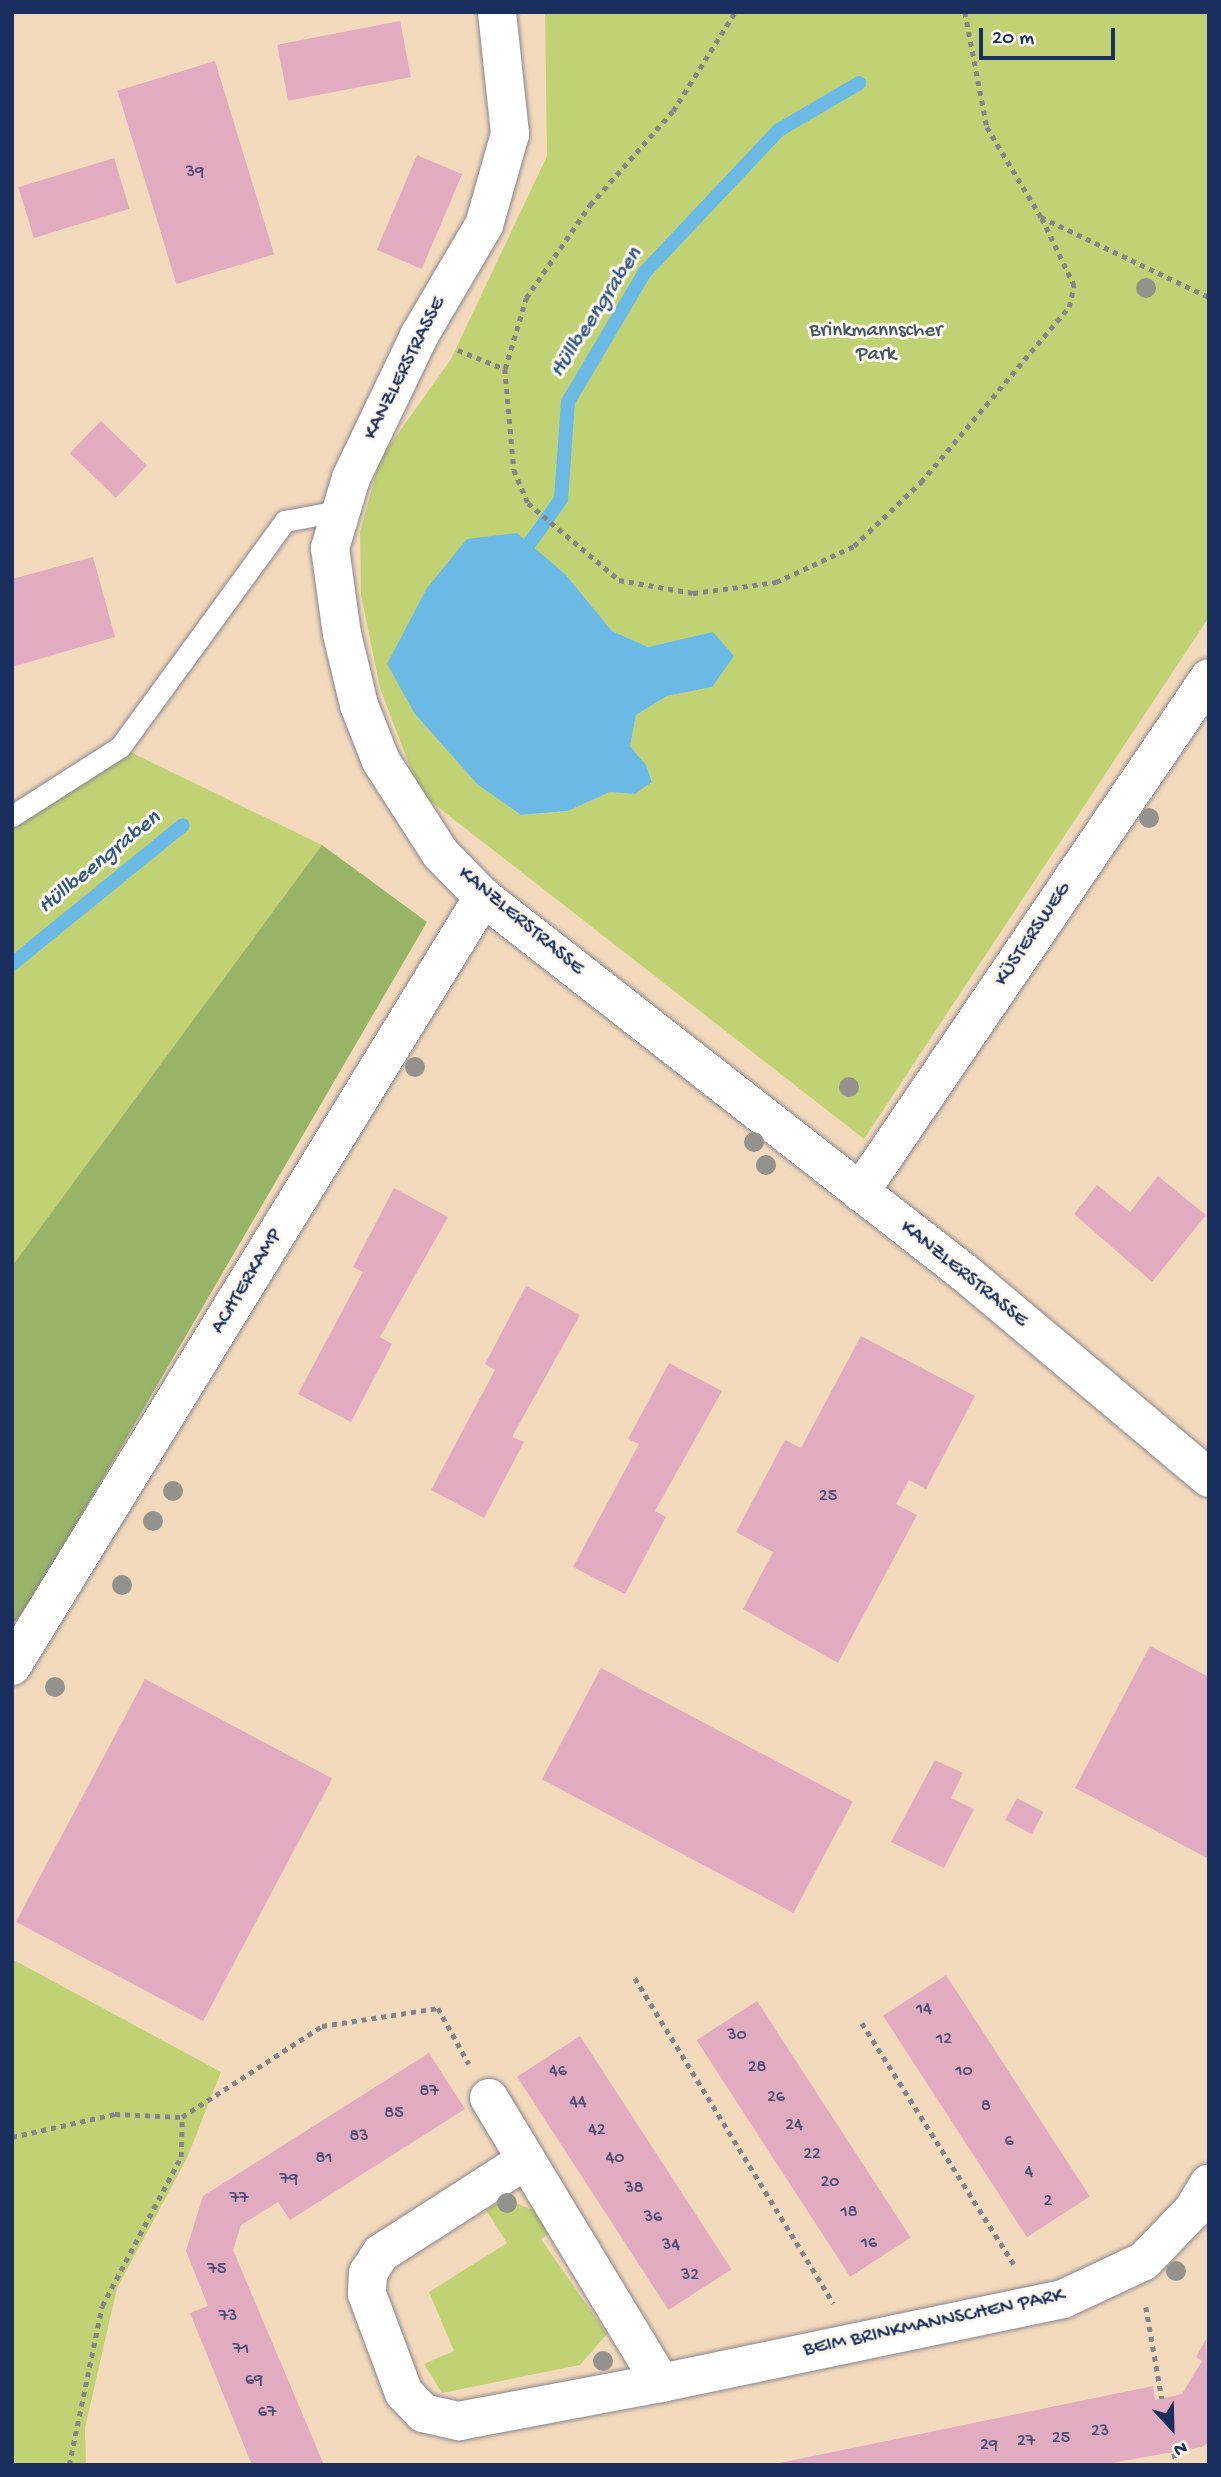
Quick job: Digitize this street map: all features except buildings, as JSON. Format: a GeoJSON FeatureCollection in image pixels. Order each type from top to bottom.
{"type":"FeatureCollection","features":[{"type":"Feature","properties":{"kind":"street","name":"KANZLERSTRASSE"},"geometry":{"type":"LineString","coordinates":[[497,12],[510,134],[484,225],[420,334],[338,511],[330,548],[333,580],[359,705],[381,761],[414,817],[440,853],[483,897],[966,1274],[1209,1478]]}},
{"type":"Feature","properties":{"kind":"street","name":"KÜSTERSWEG"},"geometry":{"type":"LineString","coordinates":[[860,1192],[1209,678]]}},
{"type":"Feature","properties":{"kind":"street","name":"ACHTERKAMP"},"geometry":{"type":"LineString","coordinates":[[12,1666],[483,897]]}},
{"type":"Feature","properties":{"kind":"street"},"geometry":{"type":"LineString","coordinates":[[489,2098],[661,2383]]}},
{"type":"Feature","properties":{"kind":"street","name":"BEIM BRINKMANNSCHEN PARK"},"geometry":{"type":"LineString","coordinates":[[526,2160],[382,2253],[368,2273],[367,2294],[404,2393],[423,2413],[459,2421],[661,2383],[1063,2299],[1144,2261],[1193,2210],[1209,2183]]}},
{"type":"Feature","properties":{"kind":"lane"},"geometry":{"type":"LineString","coordinates":[[12,816],[120,747],[285,521],[338,511]]}},
{"type":"Feature","properties":{"kind":"path"},"geometry":{"type":"LineString","coordinates":[[736,12],[673,111],[590,205],[526,298],[505,369],[514,470],[528,503],[618,580],[693,593],[776,582],[854,546],[921,482],[1069,307],[1074,286],[1041,217],[987,127],[965,12]]}},
{"type":"Feature","properties":{"kind":"path"},"geometry":{"type":"LineString","coordinates":[[1041,217],[1209,297]]}},
{"type":"Feature","properties":{"kind":"path"},"geometry":{"type":"LineString","coordinates":[[420,334],[505,369]]}},
{"type":"Feature","properties":{"kind":"path"},"geometry":{"type":"LineString","coordinates":[[635,1978],[858,2342]]}},
{"type":"Feature","properties":{"kind":"path"},"geometry":{"type":"LineString","coordinates":[[12,2137],[115,2114],[182,2117],[322,2026],[438,2008],[489,2098]]}},
{"type":"Feature","properties":{"kind":"path"},"geometry":{"type":"LineString","coordinates":[[862,2023],[1039,2304]]}},
{"type":"Feature","properties":{"kind":"path"},"geometry":{"type":"LineString","coordinates":[[69,2465],[102,2306],[181,2157],[182,2117]]}},
{"type":"Feature","properties":{"kind":"path"},"geometry":{"type":"LineString","coordinates":[[1129,2268],[1146,2306],[1162,2399]]}},
{"type":"Feature","properties":{"kind":"path"},"geometry":{"type":"LineString","coordinates":[[1174,2453],[1177,2465]]}},
{"type":"Feature","properties":{"kind":"green space","name":"Brinkmannscher Park"},"geometry":{"type":"Polygon","coordinates":[[[545,12],[1209,12],[1209,617],[864,1139],[420,793],[380,688],[361,595],[360,532],[380,459],[451,359],[547,156],[545,12]],[[566,575],[415,714],[477,784],[522,815],[568,811],[610,792],[635,794],[652,781],[646,765],[630,746],[636,715],[667,696],[712,687],[713,633],[648,647],[612,631],[566,575]]]}},
{"type":"Feature","properties":{"kind":"green space"},"geometry":{"type":"Polygon","coordinates":[[[120,747],[322,845],[12,1266],[12,816],[120,747]]]}},
{"type":"Feature","properties":{"kind":"green space"},"geometry":{"type":"Polygon","coordinates":[[[322,845],[427,922],[32,1600],[12,1625],[12,1266],[322,845]]]}},
{"type":"Feature","properties":{"kind":"green space"},"geometry":{"type":"Polygon","coordinates":[[[12,1959],[221,2072],[187,2158],[117,2288],[85,2428],[86,2465],[12,2465],[12,1959]]]}},
{"type":"Feature","properties":{"kind":"green space"},"geometry":{"type":"Polygon","coordinates":[[[507,2199],[542,2214],[552,2232],[541,2239],[607,2334],[580,2365],[442,2393],[424,2364],[454,2351],[429,2292],[507,2243],[486,2210],[507,2199]]]}},
{"type":"Feature","properties":{"kind":"water"},"geometry":{"type":"Polygon","coordinates":[[[517,533],[566,575],[612,631],[648,647],[713,632],[734,656],[712,687],[667,696],[636,715],[630,746],[646,765],[652,782],[635,794],[610,792],[568,811],[521,815],[477,784],[415,714],[387,664],[427,588],[467,539],[517,533]]]}},
{"type":"Feature","properties":{"kind":"waterway","name":"Hüllbeengraben"},"geometry":{"type":"LineString","coordinates":[[520,557],[561,499],[568,402],[645,272],[779,130],[859,83]]}},
{"type":"Feature","properties":{"kind":"waterway","name":"Hüllbeengraben"},"geometry":{"type":"LineString","coordinates":[[12,964],[183,825]]}}]}
